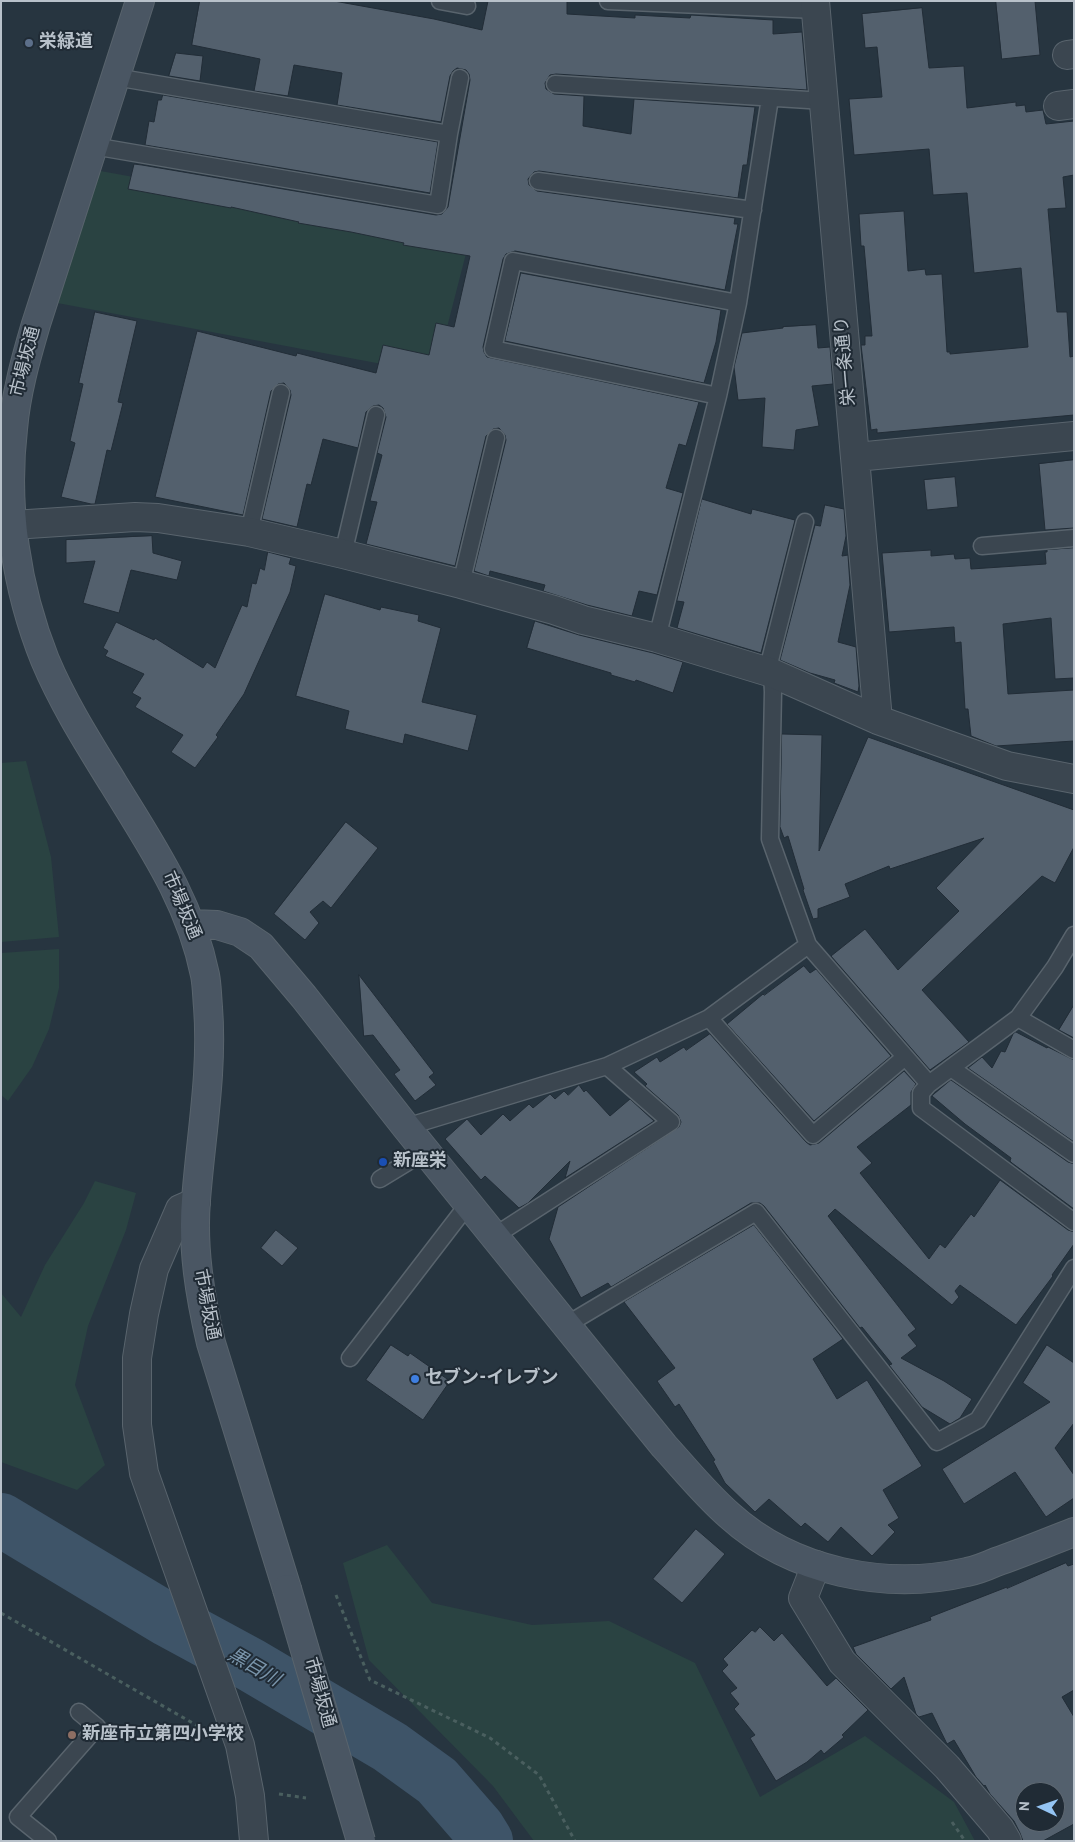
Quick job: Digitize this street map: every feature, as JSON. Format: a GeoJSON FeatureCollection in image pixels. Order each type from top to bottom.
{"type":"FeatureCollection","features":[{"type":"Feature","properties":{"kind":"street","name":"市場坂通"},"geometry":{"type":"LineString","coordinates":[[140,1],[26,358],[13,427],[5,492],[13,525],[20,576],[26,601],[46,662],[92,749],[175,887],[191,924],[205,976],[210,1032],[208,1075],[196,1202],[197,1268],[202,1306],[361,1841]]}},
{"type":"Feature","properties":{"kind":"street","name":"栄一条通り"},"geometry":{"type":"LineString","coordinates":[[816,6],[878,720]]}},
{"type":"Feature","properties":{"kind":"street"},"geometry":{"type":"LineString","coordinates":[[856,457],[1074,436]]}},
{"type":"Feature","properties":{"kind":"street"},"geometry":{"type":"LineString","coordinates":[[13,525],[135,517],[158,518],[250,532],[343,554],[461,584],[583,620],[657,638],[772,673],[878,720],[1007,766],[1074,779]]}},
{"type":"Feature","properties":{"kind":"street"},"geometry":{"type":"LineString","coordinates":[[191,924],[217,926],[240,932],[261,946],[304,997],[406,1127],[568,1324],[664,1446],[730,1516],[771,1546],[816,1565],[875,1578],[916,1580],[968,1572],[1074,1532]]}},
{"type":"Feature","properties":{"kind":"street"},"geometry":{"type":"LineString","coordinates":[[196,1202],[180,1209],[154,1269],[137,1358],[137,1415],[144,1473],[240,1745],[250,1796],[254,1841]]}},
{"type":"Feature","properties":{"kind":"street"},"geometry":{"type":"LineString","coordinates":[[816,1565],[803,1598],[842,1662],[947,1767],[1000,1829],[1007,1841]]}},
{"type":"Feature","properties":{"kind":"lane"},"geometry":{"type":"LineString","coordinates":[[440,1],[466,6]]}},
{"type":"Feature","properties":{"kind":"lane"},"geometry":{"type":"LineString","coordinates":[[608,1],[816,6]]}},
{"type":"Feature","properties":{"kind":"lane"},"geometry":{"type":"LineString","coordinates":[[115,77],[449,134]]}},
{"type":"Feature","properties":{"kind":"lane"},"geometry":{"type":"LineString","coordinates":[[93,146],[438,205],[460,78]]}},
{"type":"Feature","properties":{"kind":"lane"},"geometry":{"type":"LineString","coordinates":[[555,84],[824,101]]}},
{"type":"Feature","properties":{"kind":"lane"},"geometry":{"type":"LineString","coordinates":[[657,638],[718,396],[738,303],[770,98]]}},
{"type":"Feature","properties":{"kind":"lane"},"geometry":{"type":"LineString","coordinates":[[538,181],[753,210]]}},
{"type":"Feature","properties":{"kind":"lane"},"geometry":{"type":"LineString","coordinates":[[718,396],[493,349],[513,262],[738,303]]}},
{"type":"Feature","properties":{"kind":"lane"},"geometry":{"type":"LineString","coordinates":[[250,532],[281,393]]}},
{"type":"Feature","properties":{"kind":"lane"},"geometry":{"type":"LineString","coordinates":[[343,554],[376,415]]}},
{"type":"Feature","properties":{"kind":"lane"},"geometry":{"type":"LineString","coordinates":[[461,584],[496,438]]}},
{"type":"Feature","properties":{"kind":"lane"},"geometry":{"type":"LineString","coordinates":[[805,522],[769,664],[772,673],[770,839],[808,945],[929,1084]]}},
{"type":"Feature","properties":{"kind":"lane"},"geometry":{"type":"LineString","coordinates":[[982,546],[1074,538]]}},
{"type":"Feature","properties":{"kind":"lane"},"geometry":{"type":"LineString","coordinates":[[1074,935],[1056,967],[1018,1018],[929,1084],[921,1093],[921,1108],[1074,1222]]}},
{"type":"Feature","properties":{"kind":"lane"},"geometry":{"type":"LineString","coordinates":[[406,1127],[607,1066],[710,1018],[808,945]]}},
{"type":"Feature","properties":{"kind":"lane"},"geometry":{"type":"LineString","coordinates":[[710,1018],[813,1135],[906,1056]]}},
{"type":"Feature","properties":{"kind":"lane"},"geometry":{"type":"LineString","coordinates":[[1018,1018],[1074,1050]]}},
{"type":"Feature","properties":{"kind":"lane"},"geometry":{"type":"LineString","coordinates":[[496,1235],[671,1122],[607,1066]]}},
{"type":"Feature","properties":{"kind":"lane"},"geometry":{"type":"LineString","coordinates":[[951,1068],[1074,1154]]}},
{"type":"Feature","properties":{"kind":"lane"},"geometry":{"type":"LineString","coordinates":[[380,1179],[426,1151]]}},
{"type":"Feature","properties":{"kind":"lane"},"geometry":{"type":"LineString","coordinates":[[350,1358],[469,1203]]}},
{"type":"Feature","properties":{"kind":"lane"},"geometry":{"type":"LineString","coordinates":[[568,1324],[756,1212],[937,1442],[978,1420],[1074,1268]]}},
{"type":"Feature","properties":{"kind":"lane"},"geometry":{"type":"LineString","coordinates":[[48,1841],[18,1817],[97,1727],[79,1712]]}},
{"type":"Feature","properties":{"kind":"path"},"geometry":{"type":"LineString","coordinates":[[336,1595],[370,1680],[490,1738],[539,1775],[575,1841]]}},
{"type":"Feature","properties":{"kind":"path"},"geometry":{"type":"LineString","coordinates":[[1,1613],[209,1732]]}},
{"type":"Feature","properties":{"kind":"path"},"geometry":{"type":"LineString","coordinates":[[280,1794],[306,1798]]}},
{"type":"Feature","properties":{"kind":"green space"},"geometry":{"type":"Polygon","coordinates":[[[95,170],[470,238],[435,374],[52,302],[95,170]]]}},
{"type":"Feature","properties":{"kind":"green space"},"geometry":{"type":"Polygon","coordinates":[[[26,761],[51,857],[59,937],[1,942],[1,763],[26,761]]]}},
{"type":"Feature","properties":{"kind":"green space"},"geometry":{"type":"Polygon","coordinates":[[[59,949],[59,988],[49,1029],[32,1067],[8,1101],[1,1095],[1,953],[59,949]]]}},
{"type":"Feature","properties":{"kind":"green space"},"geometry":{"type":"Polygon","coordinates":[[[95,1181],[136,1193],[126,1230],[88,1326],[75,1385],[105,1465],[77,1490],[1,1462],[1,1293],[21,1317],[45,1265],[84,1203],[95,1181]]]}},
{"type":"Feature","properties":{"kind":"green space"},"geometry":{"type":"Polygon","coordinates":[[[387,1545],[432,1603],[532,1625],[609,1621],[695,1663],[760,1797],[865,1736],[954,1802],[975,1841],[534,1841],[493,1786],[369,1660],[343,1563],[387,1545]]]}},
{"type":"Feature","properties":{"kind":"building"},"geometry":{"type":"Polygon","coordinates":[[[200,1],[334,1],[434,19],[482,30],[488,1],[567,1],[567,14],[635,18],[635,15],[690,18],[691,15],[773,20],[773,34],[802,32],[807,90],[556,74],[550,75],[545,83],[546,89],[554,94],[584,96],[583,126],[631,134],[634,99],[755,107],[747,165],[743,165],[738,198],[539,171],[534,172],[528,179],[529,185],[537,191],[735,218],[734,224],[738,224],[725,290],[515,251],[506,254],[503,259],[483,347],[487,357],[699,402],[686,446],[679,444],[666,488],[683,493],[657,595],[639,591],[632,616],[587,605],[543,591],[545,585],[490,571],[489,576],[474,571],[506,440],[505,435],[499,428],[493,429],[486,436],[455,566],[366,544],[377,502],[370,501],[382,455],[377,453],[386,417],[383,408],[379,405],[373,406],[366,412],[358,448],[323,439],[311,485],[307,484],[297,527],[262,519],[291,395],[290,390],[284,383],[278,384],[271,391],[243,515],[155,497],[197,331],[296,356],[297,353],[376,373],[383,345],[429,355],[436,323],[454,327],[470,256],[403,245],[404,243],[298,223],[231,207],[128,189],[134,164],[436,215],[442,214],[448,207],[470,80],[466,70],[457,68],[450,76],[441,122],[337,105],[342,73],[294,65],[288,96],[254,91],[260,59],[192,45],[200,1]]]}},
{"type":"Feature","properties":{"kind":"building"},"geometry":{"type":"Polygon","coordinates":[[[996,1],[1035,1],[1040,55],[1002,59],[996,1]]]}},
{"type":"Feature","properties":{"kind":"building"},"geometry":{"type":"Polygon","coordinates":[[[922,8],[929,68],[964,66],[967,108],[1016,102],[1016,106],[1025,105],[1026,112],[1043,110],[1046,124],[1074,121],[1074,175],[1063,177],[1066,208],[1048,209],[1057,312],[1067,312],[1070,357],[1074,356],[1074,415],[877,433],[877,429],[871,430],[861,345],[865,345],[865,336],[872,336],[864,246],[861,246],[859,214],[904,211],[908,271],[925,269],[926,275],[942,274],[947,352],[950,352],[950,354],[1028,347],[1021,268],[974,273],[967,193],[933,195],[929,149],[854,155],[849,99],[882,97],[877,47],[865,48],[862,14],[922,8]]]}},
{"type":"Feature","properties":{"kind":"building"},"geometry":{"type":"Polygon","coordinates":[[[176,53],[203,56],[200,81],[169,76],[176,53]]]}},
{"type":"Feature","properties":{"kind":"building"},"geometry":{"type":"Polygon","coordinates":[[[163,95],[438,142],[430,193],[145,145],[149,121],[154,122],[158,100],[161,100],[163,95]]]}},
{"type":"Feature","properties":{"kind":"building"},"geometry":{"type":"Polygon","coordinates":[[[521,273],[721,310],[716,342],[704,383],[505,341],[521,273]]]}},
{"type":"Feature","properties":{"kind":"building"},"geometry":{"type":"Polygon","coordinates":[[[95,312],[137,321],[118,402],[123,403],[111,451],[107,450],[95,504],[91,504],[61,497],[75,443],[70,441],[83,384],[79,383],[95,312]]]}},
{"type":"Feature","properties":{"kind":"building"},"geometry":{"type":"Polygon","coordinates":[[[816,325],[818,348],[830,347],[833,384],[812,386],[819,426],[796,430],[794,450],[762,447],[765,398],[738,400],[734,367],[742,333],[783,327],[816,325]]]}},
{"type":"Feature","properties":{"kind":"building"},"geometry":{"type":"Polygon","coordinates":[[[1074,460],[1074,528],[1045,530],[1039,464],[1074,460]]]}},
{"type":"Feature","properties":{"kind":"building"},"geometry":{"type":"Polygon","coordinates":[[[955,477],[958,507],[927,510],[924,480],[955,477]]]}},
{"type":"Feature","properties":{"kind":"building"},"geometry":{"type":"Polygon","coordinates":[[[702,499],[751,514],[752,509],[795,520],[761,653],[677,628],[684,602],[677,601],[702,499]]]}},
{"type":"Feature","properties":{"kind":"building"},"geometry":{"type":"Polygon","coordinates":[[[825,505],[844,509],[846,536],[842,556],[848,555],[850,585],[838,642],[856,647],[858,692],[834,683],[835,680],[810,673],[780,660],[815,525],[820,526],[825,505]]]}},
{"type":"Feature","properties":{"kind":"building"},"geometry":{"type":"Polygon","coordinates":[[[152,536],[153,553],[182,561],[177,580],[131,570],[119,613],[83,603],[95,561],[66,563],[66,540],[152,536]]]}},
{"type":"Feature","properties":{"kind":"building"},"geometry":{"type":"Polygon","coordinates":[[[1074,548],[1074,678],[1055,679],[1051,618],[1003,624],[1008,694],[1074,690],[1074,741],[996,746],[971,736],[968,709],[965,709],[961,642],[955,643],[954,627],[889,632],[882,553],[931,550],[931,556],[954,554],[955,559],[970,558],[971,569],[1046,564],[1045,552],[1047,550],[1074,548]]]}},
{"type":"Feature","properties":{"kind":"building"},"geometry":{"type":"Polygon","coordinates":[[[268,552],[291,558],[289,564],[296,566],[290,592],[244,694],[216,735],[218,737],[195,768],[171,752],[183,735],[135,707],[141,698],[132,693],[144,674],[105,656],[108,651],[103,648],[116,622],[154,640],[155,638],[203,668],[207,662],[215,668],[242,605],[247,607],[252,583],[256,584],[260,568],[264,570],[268,552]]]}},
{"type":"Feature","properties":{"kind":"building"},"geometry":{"type":"Polygon","coordinates":[[[325,594],[380,610],[381,607],[419,615],[418,621],[441,628],[422,702],[477,715],[468,751],[405,734],[403,744],[345,729],[349,711],[296,696],[325,594]]]}},
{"type":"Feature","properties":{"kind":"building"},"geometry":{"type":"Polygon","coordinates":[[[535,621],[579,635],[683,662],[673,693],[636,680],[635,682],[611,675],[611,673],[527,648],[535,621]]]}},
{"type":"Feature","properties":{"kind":"building"},"geometry":{"type":"Polygon","coordinates":[[[782,734],[822,735],[819,851],[868,737],[1074,810],[1074,847],[1055,883],[1042,876],[922,990],[969,1042],[930,1070],[831,956],[865,929],[898,970],[959,911],[936,888],[984,838],[890,869],[889,866],[845,884],[850,897],[818,909],[818,918],[813,919],[788,836],[784,838],[780,827],[782,734]]]}},
{"type":"Feature","properties":{"kind":"building"},"geometry":{"type":"Polygon","coordinates":[[[346,822],[378,848],[331,908],[323,901],[310,912],[319,923],[305,940],[274,914],[346,822]]]}},
{"type":"Feature","properties":{"kind":"building"},"geometry":{"type":"Polygon","coordinates":[[[804,966],[810,973],[816,969],[891,1056],[814,1121],[727,1024],[763,994],[804,966]]]}},
{"type":"Feature","properties":{"kind":"building"},"geometry":{"type":"Polygon","coordinates":[[[359,975],[434,1073],[429,1077],[436,1085],[415,1101],[394,1074],[400,1070],[373,1035],[364,1036],[359,975]]]}},
{"type":"Feature","properties":{"kind":"building"},"geometry":{"type":"Polygon","coordinates":[[[1074,1005],[1074,1038],[1059,1030],[1074,1005]]]}},
{"type":"Feature","properties":{"kind":"building"},"geometry":{"type":"Polygon","coordinates":[[[1016,1032],[1074,1060],[1074,1142],[968,1068],[982,1057],[992,1068],[1001,1051],[1005,1052],[1013,1034],[1016,1032]]]}},
{"type":"Feature","properties":{"kind":"building"},"geometry":{"type":"Polygon","coordinates":[[[710,1034],[810,1145],[819,1143],[904,1071],[916,1084],[911,1092],[911,1105],[857,1147],[872,1163],[860,1173],[929,1259],[940,1244],[945,1248],[971,1214],[974,1217],[1000,1180],[1068,1230],[1074,1232],[1074,1244],[1053,1276],[1016,1325],[960,1285],[955,1291],[959,1297],[952,1305],[835,1209],[828,1216],[916,1329],[908,1335],[917,1346],[901,1358],[944,1381],[972,1399],[960,1418],[950,1424],[922,1407],[889,1365],[892,1364],[862,1327],[860,1328],[760,1203],[751,1203],[611,1287],[608,1283],[581,1298],[549,1239],[558,1207],[679,1127],[681,1122],[678,1115],[645,1086],[647,1084],[634,1072],[657,1057],[660,1062],[684,1047],[686,1050],[710,1034]]]}},
{"type":"Feature","properties":{"kind":"building"},"geometry":{"type":"Polygon","coordinates":[[[951,1080],[1068,1162],[1074,1164],[1074,1209],[1012,1163],[1010,1161],[1011,1158],[965,1124],[932,1096],[951,1080]]]}},
{"type":"Feature","properties":{"kind":"building"},"geometry":{"type":"Polygon","coordinates":[[[579,1085],[610,1116],[630,1099],[654,1121],[565,1178],[570,1161],[528,1203],[519,1208],[485,1176],[481,1180],[445,1139],[467,1119],[481,1135],[503,1114],[510,1121],[529,1104],[533,1108],[550,1094],[555,1099],[564,1091],[568,1095],[579,1085]]]}},
{"type":"Feature","properties":{"kind":"building"},"geometry":{"type":"Polygon","coordinates":[[[754,1225],[843,1339],[813,1359],[837,1399],[867,1380],[922,1466],[883,1490],[899,1518],[888,1525],[895,1532],[872,1556],[841,1527],[828,1542],[805,1523],[801,1527],[769,1499],[755,1512],[725,1483],[713,1461],[715,1460],[679,1404],[675,1407],[657,1381],[675,1368],[624,1302],[754,1225]]]}},
{"type":"Feature","properties":{"kind":"building"},"geometry":{"type":"Polygon","coordinates":[[[276,1230],[298,1248],[282,1266],[261,1248],[276,1230]]]}},
{"type":"Feature","properties":{"kind":"building"},"geometry":{"type":"Polygon","coordinates":[[[391,1345],[408,1356],[410,1353],[450,1381],[423,1420],[366,1380],[391,1345]]]}},
{"type":"Feature","properties":{"kind":"building"},"geometry":{"type":"Polygon","coordinates":[[[1047,1345],[1074,1363],[1074,1423],[1055,1448],[1074,1475],[1074,1498],[1046,1517],[1015,1472],[964,1504],[942,1469],[1050,1402],[1023,1383],[1047,1345]]]}},
{"type":"Feature","properties":{"kind":"building"},"geometry":{"type":"Polygon","coordinates":[[[696,1529],[725,1554],[682,1603],[653,1579],[696,1529]]]}},
{"type":"Feature","properties":{"kind":"building"},"geometry":{"type":"Polygon","coordinates":[[[1066,1563],[1068,1566],[1074,1564],[1074,1690],[1062,1697],[1074,1717],[1074,1824],[1065,1829],[1065,1782],[1015,1782],[1015,1823],[990,1794],[985,1785],[976,1777],[954,1740],[947,1744],[932,1713],[919,1717],[916,1714],[904,1677],[891,1689],[856,1654],[853,1647],[931,1620],[930,1617],[1066,1563]]]}},
{"type":"Feature","properties":{"kind":"building"},"geometry":{"type":"Polygon","coordinates":[[[760,1627],[774,1641],[782,1633],[827,1686],[836,1678],[868,1710],[842,1735],[844,1737],[824,1754],[821,1750],[807,1762],[776,1781],[750,1738],[755,1735],[734,1709],[739,1704],[730,1693],[737,1688],[722,1671],[728,1665],[723,1659],[752,1630],[755,1632],[760,1627]]]}},
{"type":"Feature","properties":{"kind":"building"},"geometry":{"type":"Polygon","coordinates":[[[1059,1832],[1043,1841],[1023,1841],[1020,1833],[1059,1832]]]}},
{"type":"Feature","properties":{"kind":"waterway","name":"黒目川"},"geometry":{"type":"LineString","coordinates":[[1,1520],[168,1620],[251,1665],[390,1747],[437,1781],[478,1828],[486,1841]]}},
{"type":"Feature","properties":{"kind":"place","name":"栄緑道"},"geometry":{"type":"Point","coordinates":[29,43]}},
{"type":"Feature","properties":{"kind":"place","name":"新座栄"},"geometry":{"type":"Point","coordinates":[383,1162]}},
{"type":"Feature","properties":{"kind":"place","name":"セブン-イレブン"},"geometry":{"type":"Point","coordinates":[415,1379]}},
{"type":"Feature","properties":{"kind":"place","name":"新座市立第四小学校"},"geometry":{"type":"Point","coordinates":[72,1735]}}]}
